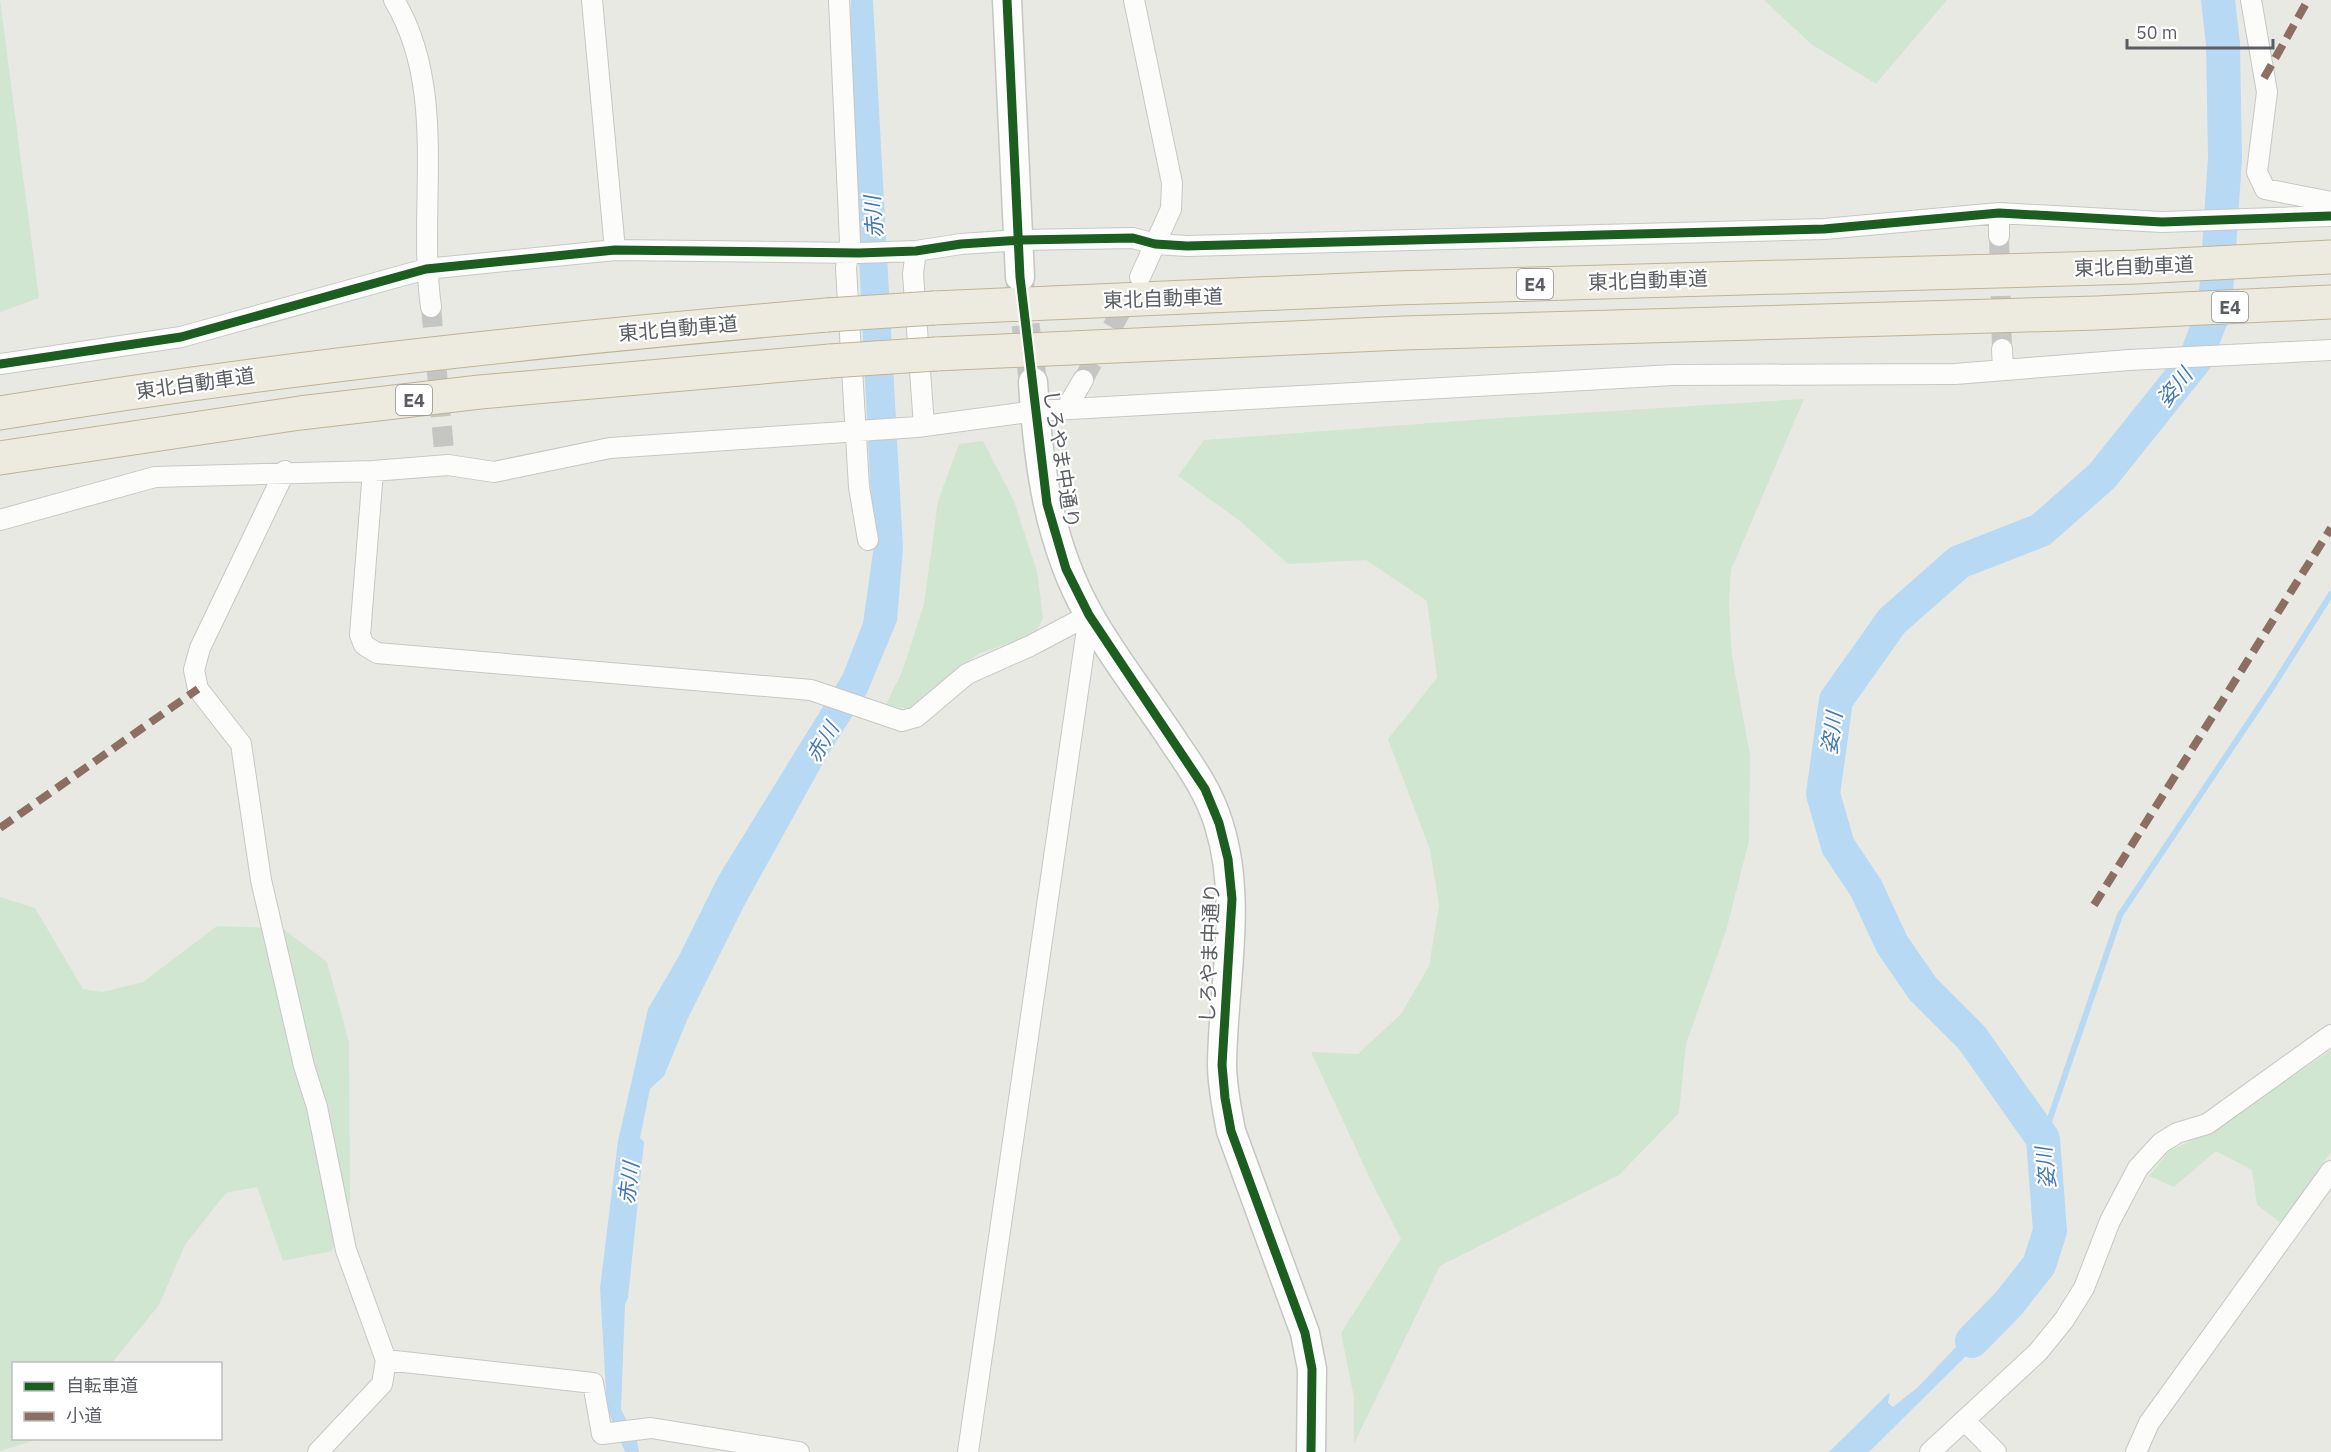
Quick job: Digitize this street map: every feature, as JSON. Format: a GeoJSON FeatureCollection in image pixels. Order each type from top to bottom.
{"type":"FeatureCollection","features":[{"type":"Feature","properties":{"kind":"highway","name":"東北自動車道"},"geometry":{"type":"LineString","coordinates":[[0,413],[116,394],[326,365],[467,349],[827,315],[934,308],[1419,288],[2137,267],[2331,257]]}},
{"type":"Feature","properties":{"kind":"highway","name":"E4"},"geometry":{"type":"LineString","coordinates":[[0,458],[289,415],[480,392],[830,361],[1415,332],[2130,311],[2331,302]]}},
{"type":"Feature","properties":{"kind":"street"},"geometry":{"type":"LineString","coordinates":[[394,0],[418,56],[426,123],[426,269],[431,307]]}},
{"type":"Feature","properties":{"kind":"street"},"geometry":{"type":"LineString","coordinates":[[592,0],[615,250]]}},
{"type":"Feature","properties":{"kind":"street"},"geometry":{"type":"LineString","coordinates":[[839,0],[850,241],[853,253],[846,268],[855,389],[859,488],[868,540]]}},
{"type":"Feature","properties":{"kind":"street"},"geometry":{"type":"LineString","coordinates":[[1007,0],[1020,277]]}},
{"type":"Feature","properties":{"kind":"street"},"geometry":{"type":"LineString","coordinates":[[1134,0],[1172,183],[1171,209],[1140,277]]}},
{"type":"Feature","properties":{"kind":"street"},"geometry":{"type":"LineString","coordinates":[[2251,0],[2266,93],[2257,172],[2265,189],[2331,202]]}},
{"type":"Feature","properties":{"kind":"street"},"geometry":{"type":"LineString","coordinates":[[0,364],[181,337],[426,269],[615,250],[853,253],[916,250],[1020,240],[1133,238],[1155,244],[1187,246],[1824,230],[2000,213],[2162,222],[2331,216]]}},
{"type":"Feature","properties":{"kind":"street"},"geometry":{"type":"LineString","coordinates":[[1999,236],[2000,213]]}},
{"type":"Feature","properties":{"kind":"street"},"geometry":{"type":"LineString","coordinates":[[916,250],[914,274],[921,426]]}},
{"type":"Feature","properties":{"kind":"street"},"geometry":{"type":"LineString","coordinates":[[0,520],[155,477],[285,471],[373,471],[446,457],[494,472],[610,448],[857,432],[1035,411],[1673,375],[1954,374],[2129,360],[2330,348]]}},
{"type":"Feature","properties":{"kind":"street"},"geometry":{"type":"LineString","coordinates":[[2002,349],[2003,370]]}},
{"type":"Feature","properties":{"kind":"street"},"geometry":{"type":"LineString","coordinates":[[1066,409],[1083,380]]}},
{"type":"Feature","properties":{"kind":"street","name":"しろやま中通り"},"geometry":{"type":"LineString","coordinates":[[1033,382],[1047,504],[1066,569],[1089,615],[1205,789],[1226,850],[1232,899],[1222,1065],[1225,1098],[1231,1131],[1295,1300],[1305,1333],[1312,1369],[1311,1452]]}},
{"type":"Feature","properties":{"kind":"street"},"geometry":{"type":"LineString","coordinates":[[285,471],[201,648],[194,670],[198,689],[241,744],[261,880],[304,1066],[316,1107],[346,1250],[386,1360],[382,1384],[318,1452]]}},
{"type":"Feature","properties":{"kind":"street"},"geometry":{"type":"LineString","coordinates":[[373,471],[360,635],[364,645],[377,653],[811,690],[902,721],[916,717],[967,674],[1030,646],[1089,615]]}},
{"type":"Feature","properties":{"kind":"street"},"geometry":{"type":"LineString","coordinates":[[968,1452],[1089,615]]}},
{"type":"Feature","properties":{"kind":"street"},"geometry":{"type":"LineString","coordinates":[[1930,1452],[2038,1352],[2064,1320],[2084,1288],[2110,1221],[2138,1168],[2161,1143],[2177,1133],[2207,1124],[2331,1035]]}},
{"type":"Feature","properties":{"kind":"street"},"geometry":{"type":"LineString","coordinates":[[2136,1452],[2149,1423],[2331,1171]]}},
{"type":"Feature","properties":{"kind":"street"},"geometry":{"type":"LineString","coordinates":[[386,1360],[593,1383],[602,1434],[651,1428],[799,1452]]}},
{"type":"Feature","properties":{"kind":"street"},"geometry":{"type":"LineString","coordinates":[[1965,1421],[1996,1452]]}},
{"type":"Feature","properties":{"kind":"green space"},"geometry":{"type":"Polygon","coordinates":[[[0,0],[39,298],[0,312],[0,0]]]}},
{"type":"Feature","properties":{"kind":"green space"},"geometry":{"type":"Polygon","coordinates":[[[1764,0],[1947,0],[1876,84],[1811,44],[1764,0]]]}},
{"type":"Feature","properties":{"kind":"green space"},"geometry":{"type":"Polygon","coordinates":[[[1804,399],[1731,570],[1729,604],[1732,656],[1750,755],[1749,841],[1726,931],[1686,1044],[1679,1113],[1619,1175],[1440,1266],[1354,1444],[1354,1398],[1341,1333],[1401,1239],[1372,1183],[1311,1052],[1358,1054],[1401,1014],[1429,966],[1439,905],[1430,850],[1388,739],[1437,678],[1427,601],[1366,560],[1288,564],[1240,521],[1178,476],[1204,440],[1499,418],[1804,399]]]}},
{"type":"Feature","properties":{"kind":"green space"},"geometry":{"type":"Polygon","coordinates":[[[983,441],[1014,501],[1037,571],[1043,618],[1035,634],[978,654],[913,709],[885,706],[902,672],[924,604],[938,501],[959,444],[983,441]]]}},
{"type":"Feature","properties":{"kind":"green space"},"geometry":{"type":"Polygon","coordinates":[[[0,897],[35,908],[83,989],[102,992],[143,982],[217,926],[282,928],[327,962],[349,1042],[350,1201],[332,1251],[283,1261],[257,1187],[226,1193],[185,1245],[159,1305],[113,1362],[12,1362],[12,1440],[36,1440],[0,1451],[0,897]]]}},
{"type":"Feature","properties":{"kind":"green space"},"geometry":{"type":"Polygon","coordinates":[[[2331,1050],[2331,1152],[2281,1223],[2257,1205],[2252,1170],[2216,1151],[2174,1187],[2149,1176],[2169,1151],[2213,1130],[2331,1050]]]}},
{"type":"Feature","properties":{"kind":"water","name":"赤川"},"geometry":{"type":"Polygon","coordinates":[[[851,0],[873,0],[903,548],[897,621],[867,693],[827,756],[744,906],[688,1018],[664,1076],[650,1089],[640,1138],[644,1142],[628,1298],[625,1304],[621,1409],[637,1441],[639,1452],[625,1452],[607,1408],[600,1288],[618,1141],[648,1009],[679,956],[718,877],[843,674],[863,623],[875,538],[870,482],[849,54],[851,0]]]}},
{"type":"Feature","properties":{"kind":"water"},"geometry":{"type":"Polygon","coordinates":[[[2019,1296],[1965,1357],[1869,1452],[1829,1452],[1890,1392],[1888,1403],[1893,1407],[1918,1387],[1954,1349],[2019,1296]]]}},
{"type":"Feature","properties":{"kind":"waterway","name":"姿川"},"geometry":{"type":"LineString","coordinates":[[1972,1341],[2009,1303],[2039,1265],[2050,1231],[2043,1139],[1972,1038],[1923,989],[1892,944],[1866,888],[1838,846],[1823,794],[1836,700],[1892,621],[1959,562],[2041,530],[2102,476],[2195,360],[2215,309],[2225,158],[2223,44],[2218,0]]}},
{"type":"Feature","properties":{"kind":"waterway"},"geometry":{"type":"LineString","coordinates":[[2043,1139],[2120,915],[2273,686],[2331,594]]}},
{"type":"Feature","properties":{"kind":"tunnel"},"geometry":{"type":"LineString","coordinates":[[1999,236],[2002,349]]}},
{"type":"Feature","properties":{"kind":"tunnel"},"geometry":{"type":"LineString","coordinates":[[1020,283],[1033,382]]}},
{"type":"Feature","properties":{"kind":"tunnel"},"geometry":{"type":"LineString","coordinates":[[1083,380],[1130,295]]}},
{"type":"Feature","properties":{"kind":"tunnel"},"geometry":{"type":"LineString","coordinates":[[431,307],[444,450]]}},
{"type":"Feature","properties":{"kind":"marked path"},"geometry":{"type":"LineString","coordinates":[[2264,78],[2308,0]]}},
{"type":"Feature","properties":{"kind":"marked path"},"geometry":{"type":"LineString","coordinates":[[2094,905],[2331,528]]}},
{"type":"Feature","properties":{"kind":"marked path"},"geometry":{"type":"LineString","coordinates":[[0,828],[198,689]]}},
{"type":"Feature","properties":{"kind":"cycle path"},"geometry":{"type":"LineString","coordinates":[[1007,0],[1020,277],[1047,504],[1066,569],[1089,615],[1205,789],[1219,823],[1228,859],[1232,899],[1222,1065],[1225,1098],[1231,1131],[1305,1333],[1312,1369],[1311,1452]]}},
{"type":"Feature","properties":{"kind":"cycle path"},"geometry":{"type":"LineString","coordinates":[[0,364],[181,337],[426,269],[615,250],[859,253],[916,251],[961,244],[1020,240],[1133,238],[1155,244],[1187,246],[1824,229],[1999,213],[2162,222],[2331,216]]}}]}
